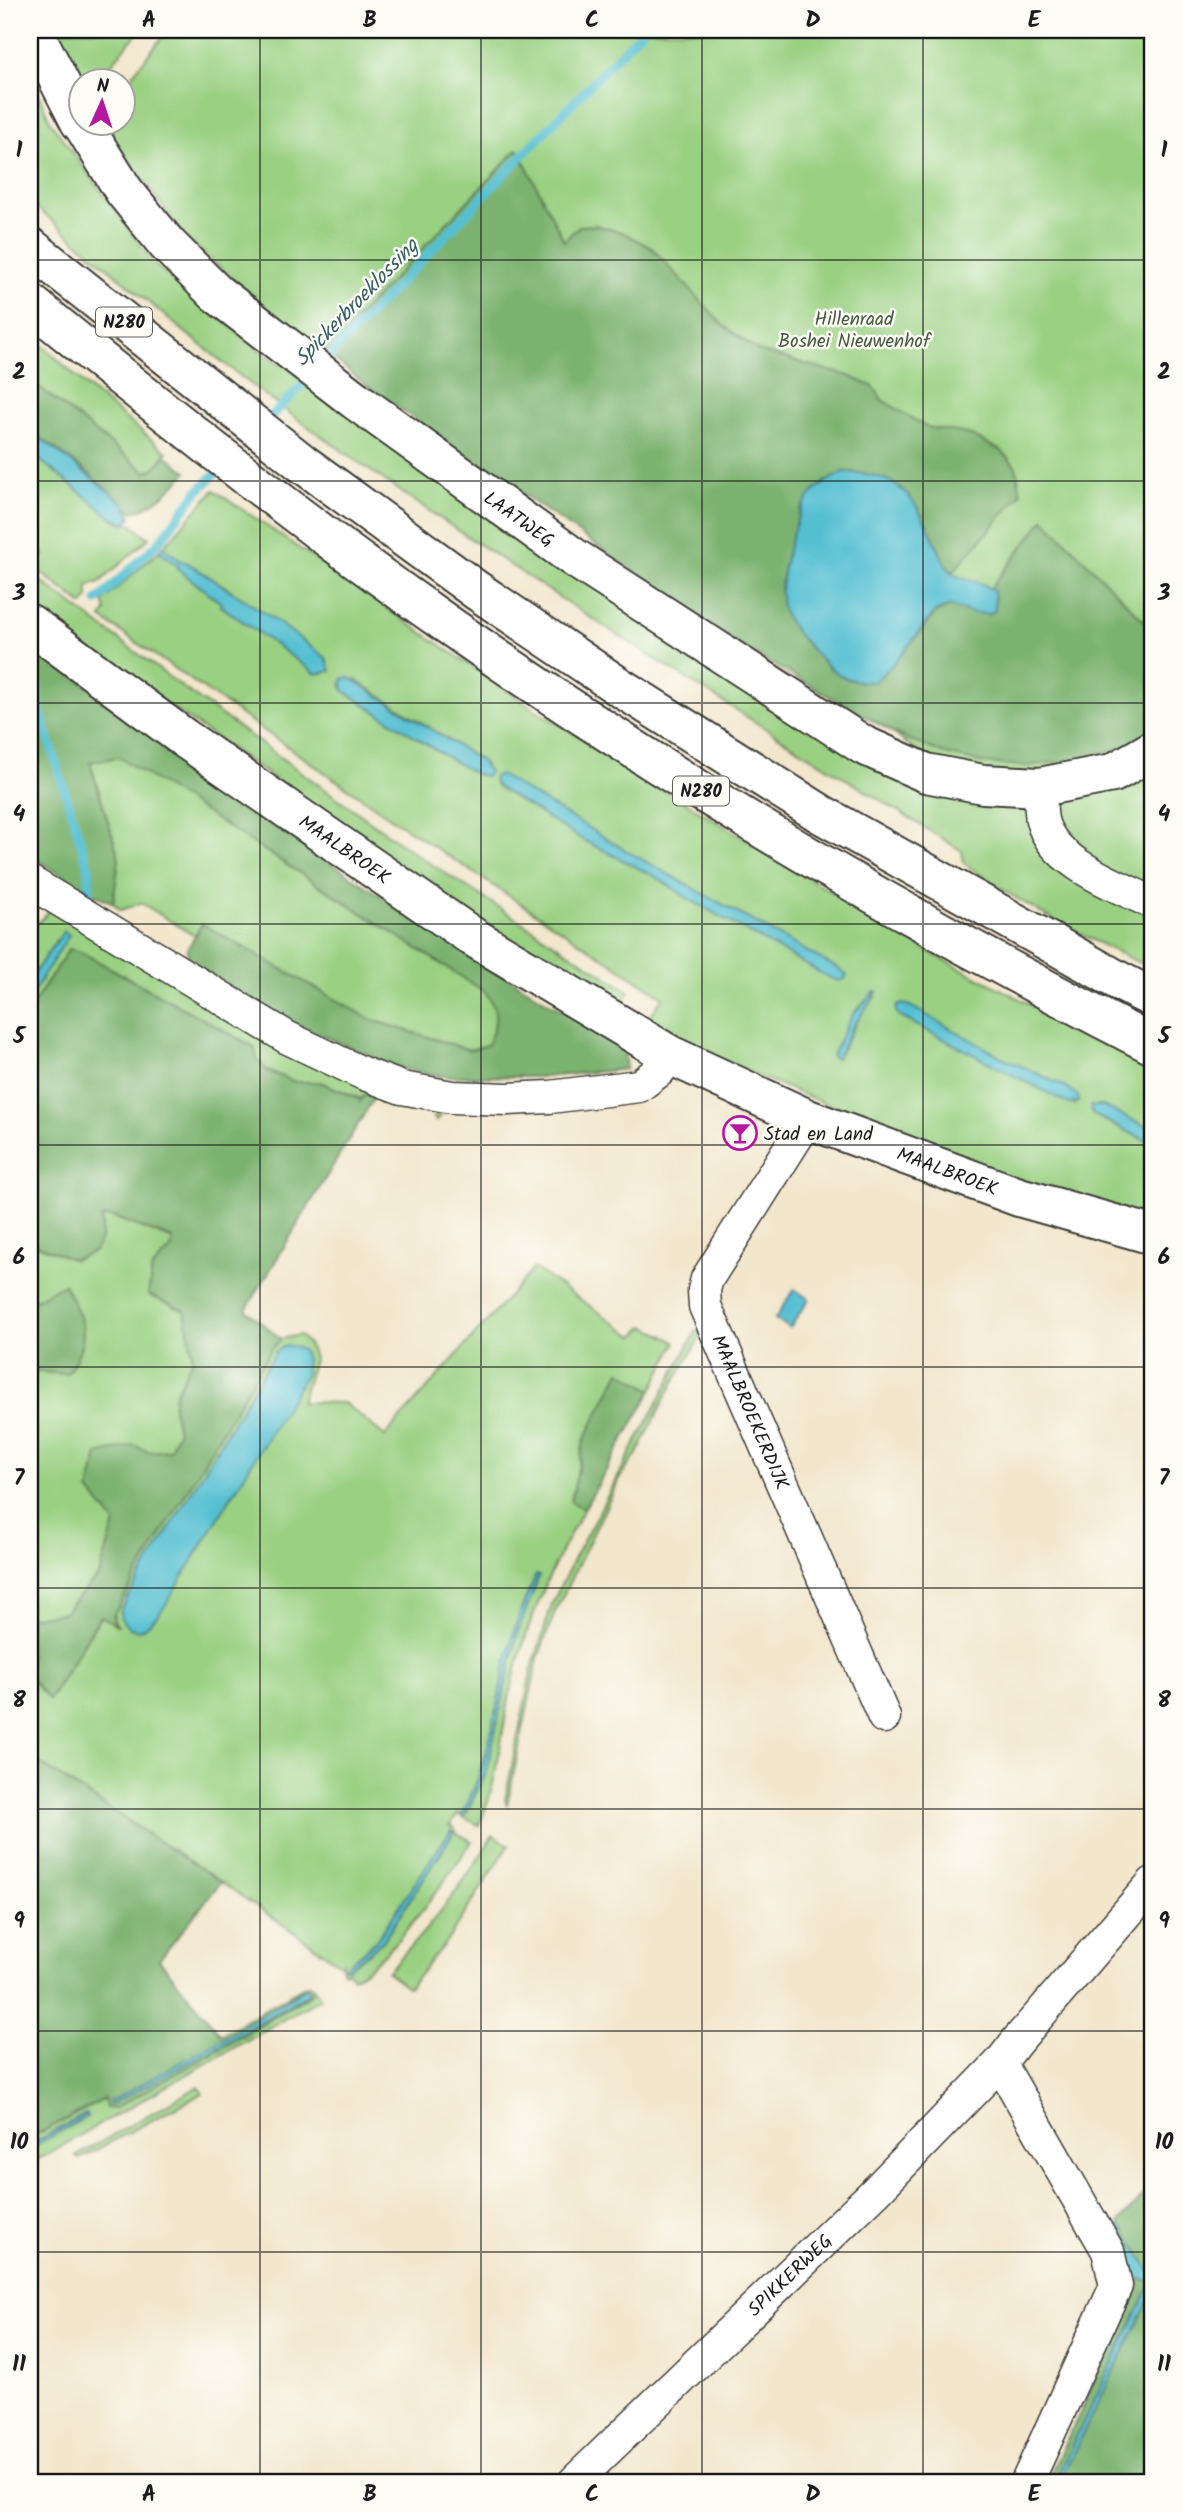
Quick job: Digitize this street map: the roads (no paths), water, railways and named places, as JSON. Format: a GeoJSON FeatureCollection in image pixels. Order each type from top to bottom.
{"type":"FeatureCollection","features":[{"type":"Feature","properties":{"kind":"main road","name":"LAATWEG"},"geometry":{"type":"LineString","coordinates":[[33,30],[66,93]]}},
{"type":"Feature","properties":{"kind":"main road","name":"LAATWEG"},"geometry":{"type":"LineString","coordinates":[[90,136],[124,191],[167,244],[216,293],[355,400],[573,557],[863,745],[926,773],[983,784],[1040,787],[1112,773],[1153,750]]}},
{"type":"Feature","properties":{"kind":"main road","name":"N280"},"geometry":{"type":"LineString","coordinates":[[30,247],[302,463],[476,590],[618,686],[799,800],[1153,998]]}},
{"type":"Feature","properties":{"kind":"main road","name":"N280"},"geometry":{"type":"LineString","coordinates":[[30,303],[273,498],[562,702],[762,829],[949,937],[1153,1045]]}},
{"type":"Feature","properties":{"kind":"main road","name":"MAALBROEK"},"geometry":{"type":"LineString","coordinates":[[30,624],[184,738],[472,937],[670,1055],[808,1119],[1019,1197],[1153,1236]]}},
{"type":"Feature","properties":{"kind":"street"},"geometry":{"type":"LineString","coordinates":[[1040,787],[1042,821],[1055,846],[1087,871],[1153,904]]}},
{"type":"Feature","properties":{"kind":"street"},"geometry":{"type":"LineString","coordinates":[[30,883],[288,1038],[362,1073],[402,1087],[452,1097],[507,1099],[627,1088],[639,1086],[659,1071],[670,1055]]}},
{"type":"Feature","properties":{"kind":"street","name":"MAALBROEKERDIJK"},"geometry":{"type":"LineString","coordinates":[[808,1119],[707,1279],[704,1290],[705,1306],[884,1717]]}},
{"type":"Feature","properties":{"kind":"street","name":"SPIKKERWEG"},"geometry":{"type":"LineString","coordinates":[[574,2482],[875,2192],[1000,2063],[1153,1883]]}},
{"type":"Feature","properties":{"kind":"street"},"geometry":{"type":"LineString","coordinates":[[1000,2063],[1108,2252],[1115,2286],[1027,2482]]}},
{"type":"Feature","properties":{"kind":"water"},"geometry":{"type":"Polygon","coordinates":[[[30,430],[125,504],[131,517],[126,524],[111,517],[30,452],[30,430]]]}},
{"type":"Feature","properties":{"kind":"water"},"geometry":{"type":"Polygon","coordinates":[[[844,472],[877,476],[900,488],[918,508],[951,571],[958,577],[975,581],[994,591],[995,610],[990,614],[972,613],[950,606],[935,612],[896,661],[874,682],[848,679],[829,667],[793,628],[783,610],[781,599],[787,552],[803,506],[817,489],[844,472]]]}},
{"type":"Feature","properties":{"kind":"water"},"geometry":{"type":"Polygon","coordinates":[[[163,547],[182,562],[186,562],[271,617],[326,658],[331,671],[316,674],[221,606],[222,604],[159,551],[163,547]]]}},
{"type":"Feature","properties":{"kind":"water"},"geometry":{"type":"Polygon","coordinates":[[[349,677],[481,761],[489,772],[486,776],[476,774],[344,691],[342,679],[349,677]]]}},
{"type":"Feature","properties":{"kind":"water"},"geometry":{"type":"Polygon","coordinates":[[[500,775],[625,850],[842,971],[847,975],[845,979],[839,981],[828,977],[689,899],[658,878],[581,839],[496,786],[493,779],[500,775]]]}},
{"type":"Feature","properties":{"kind":"water"},"geometry":{"type":"Polygon","coordinates":[[[64,931],[69,935],[30,997],[30,979],[64,931]]]}},
{"type":"Feature","properties":{"kind":"water"},"geometry":{"type":"Polygon","coordinates":[[[877,992],[851,1030],[837,1058],[833,1058],[832,1055],[853,1014],[877,992]]]}},
{"type":"Feature","properties":{"kind":"water"},"geometry":{"type":"Polygon","coordinates":[[[903,1004],[1002,1057],[1066,1087],[1078,1096],[1079,1102],[1069,1104],[899,1016],[897,1006],[903,1004]]]}},
{"type":"Feature","properties":{"kind":"water"},"geometry":{"type":"Polygon","coordinates":[[[1091,1106],[1103,1106],[1153,1130],[1153,1144],[1092,1114],[1091,1106]]]}},
{"type":"Feature","properties":{"kind":"water"},"geometry":{"type":"Polygon","coordinates":[[[794,1289],[809,1299],[790,1328],[775,1319],[794,1289]]]}},
{"type":"Feature","properties":{"kind":"water"},"geometry":{"type":"Polygon","coordinates":[[[286,1345],[302,1350],[306,1361],[306,1374],[165,1606],[150,1624],[138,1630],[132,1629],[120,1617],[121,1609],[276,1351],[286,1345]]]}},
{"type":"Feature","properties":{"kind":"water"},"geometry":{"type":"Polygon","coordinates":[[[536,1575],[539,1576],[517,1634],[486,1773],[464,1817],[461,1815],[488,1746],[516,1625],[536,1575]]]}},
{"type":"Feature","properties":{"kind":"water"},"geometry":{"type":"Polygon","coordinates":[[[451,1830],[454,1832],[383,1941],[347,1969],[343,1968],[376,1941],[451,1830]]]}},
{"type":"Feature","properties":{"kind":"water"},"geometry":{"type":"Polygon","coordinates":[[[306,1988],[309,1989],[308,1993],[225,2043],[110,2105],[109,2102],[223,2039],[306,1988]]]}},
{"type":"Feature","properties":{"kind":"water"},"geometry":{"type":"Polygon","coordinates":[[[86,2114],[87,2117],[30,2148],[30,2144],[86,2114]]]}},
{"type":"Feature","properties":{"kind":"water"},"geometry":{"type":"Polygon","coordinates":[[[1112,2227],[1122,2227],[1153,2275],[1153,2281],[1138,2279],[1111,2233],[1112,2227]]]}},
{"type":"Feature","properties":{"kind":"water"},"geometry":{"type":"Polygon","coordinates":[[[1151,2284],[1152,2294],[1059,2482],[1054,2482],[1151,2284]]]}},
{"type":"Feature","properties":{"kind":"waterway","name":"Spickerbroeklossing"},"geometry":{"type":"LineString","coordinates":[[322,364],[643,30]]}},
{"type":"Feature","properties":{"kind":"waterway","name":"Spickerbroeklossing"},"geometry":{"type":"LineString","coordinates":[[266,422],[310,377]]}},
{"type":"Feature","properties":{"kind":"waterway","name":"Spickerbroeklossing"},"geometry":{"type":"LineString","coordinates":[[97,601],[159,542],[198,491],[222,467]]}},
{"type":"Feature","properties":{"kind":"waterway","name":"Spickerbroeklossing"},"geometry":{"type":"LineString","coordinates":[[37,678],[38,704],[89,869],[89,895]]}},
{"type":"Feature","properties":{"kind":"place","name":"Stad en Land"},"geometry":{"type":"Point","coordinates":[740,1133]}},
{"type":"Feature","properties":{"kind":"park label","name":"Hillenraad Boshei Nieuwenhof"},"geometry":{"type":"Point","coordinates":[854,329]}}]}
